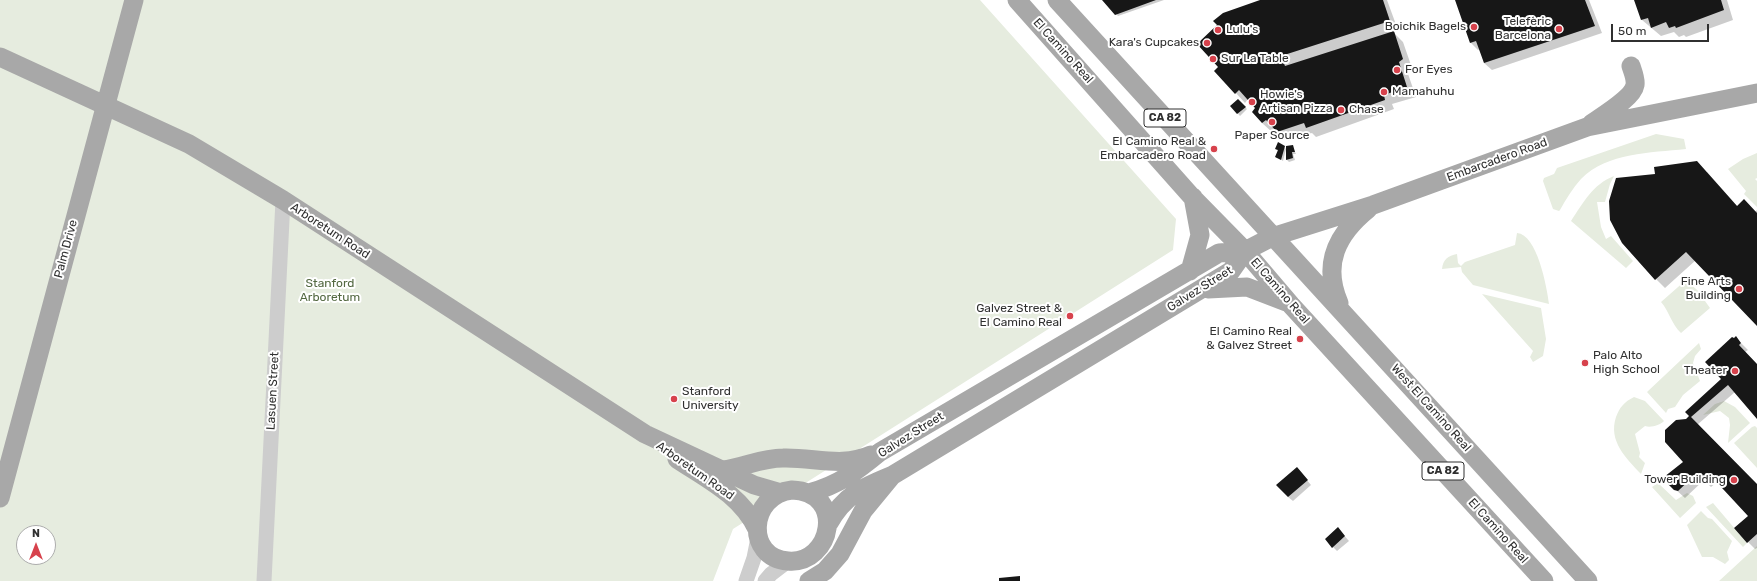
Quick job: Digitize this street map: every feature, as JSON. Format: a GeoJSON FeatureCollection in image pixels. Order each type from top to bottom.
{"type":"FeatureCollection","features":[{"type":"Feature","properties":{"kind":"main road","name":"Palm Drive"},"geometry":{"type":"LineString","coordinates":[[0,498],[134,0]]}},
{"type":"Feature","properties":{"kind":"main road","name":"El Camino Real"},"geometry":{"type":"LineString","coordinates":[[1017,0],[1192,197],[1245,251],[1291,305],[1544,581]]}},
{"type":"Feature","properties":{"kind":"main road","name":"CA 82"},"geometry":{"type":"LineString","coordinates":[[1057,0],[1272,236]]}},
{"type":"Feature","properties":{"kind":"main road","name":"Arboretum Road"},"geometry":{"type":"LineString","coordinates":[[0,57],[189,144],[283,200],[645,434],[754,485],[778,492]]}},
{"type":"Feature","properties":{"kind":"main road"},"geometry":{"type":"LineString","coordinates":[[1587,127],[1622,101],[1633,90],[1636,81],[1631,66]]}},
{"type":"Feature","properties":{"kind":"main road","name":"Embarcadero Road"},"geometry":{"type":"LineString","coordinates":[[1245,251],[1272,236],[1373,205],[1587,127],[1757,93]]}},
{"type":"Feature","properties":{"kind":"main road"},"geometry":{"type":"LineString","coordinates":[[1190,271],[1200,235],[1192,197]]}},
{"type":"Feature","properties":{"kind":"main road"},"geometry":{"type":"LineString","coordinates":[[1342,311],[1331,279],[1333,260],[1344,232],[1358,217],[1373,205]]}},
{"type":"Feature","properties":{"kind":"main road","name":"West El Camino Real"},"geometry":{"type":"LineString","coordinates":[[1272,236],[1588,581]]}},
{"type":"Feature","properties":{"kind":"main road","name":"Galvez Street"},"geometry":{"type":"LineString","coordinates":[[809,493],[835,484],[854,474],[880,452],[1219,254],[1245,251]]}},
{"type":"Feature","properties":{"kind":"main road","name":"Galvez Street"},"geometry":{"type":"LineString","coordinates":[[829,523],[843,501],[859,489],[893,475],[1234,270],[1245,251]]}},
{"type":"Feature","properties":{"kind":"main road"},"geometry":{"type":"LineString","coordinates":[[1202,289],[1232,286],[1247,287],[1291,305]]}},
{"type":"Feature","properties":{"kind":"main road","name":"Arboretum Road"},"geometry":{"type":"LineString","coordinates":[[645,434],[658,447],[736,499],[749,514],[757,534]]}},
{"type":"Feature","properties":{"kind":"main road"},"geometry":{"type":"LineString","coordinates":[[723,470],[738,468],[760,460],[783,458],[847,462],[861,460],[880,452]]}},
{"type":"Feature","properties":{"kind":"main road"},"geometry":{"type":"LineString","coordinates":[[809,581],[825,571],[840,554],[863,511],[893,475]]}},
{"type":"Feature","properties":{"kind":"main road"},"geometry":{"type":"LineString","coordinates":[[792,490],[809,493],[822,504],[827,512],[829,523],[825,536],[812,553],[798,560],[788,561],[766,551],[757,534],[763,508],[778,492],[792,490]]}},
{"type":"Feature","properties":{"kind":"street","name":"Lasuen Street"},"geometry":{"type":"LineString","coordinates":[[264,581],[283,200]]}},
{"type":"Feature","properties":{"kind":"street"},"geometry":{"type":"LineString","coordinates":[[746,581],[754,558],[757,534]]}},
{"type":"Feature","properties":{"kind":"street"},"geometry":{"type":"LineString","coordinates":[[765,581],[771,574],[788,561]]}},
{"type":"Feature","properties":{"kind":"green space","name":"Stanford Arboretum"},"geometry":{"type":"Polygon","coordinates":[[[0,0],[980,0],[1176,219],[1173,250],[733,529],[713,581],[0,581],[0,0]]]}},
{"type":"Feature","properties":{"kind":"green space"},"geometry":{"type":"Polygon","coordinates":[[[1656,134],[1684,139],[1686,149],[1630,155],[1604,163],[1581,179],[1559,211],[1553,209],[1543,181],[1544,178],[1554,174],[1557,168],[1656,134]]]}},
{"type":"Feature","properties":{"kind":"green space"},"geometry":{"type":"Polygon","coordinates":[[[1757,153],[1757,178],[1755,179],[1757,181],[1757,207],[1744,194],[1746,191],[1728,169],[1743,159],[1757,153]]]}},
{"type":"Feature","properties":{"kind":"green space"},"geometry":{"type":"Polygon","coordinates":[[[1614,176],[1605,202],[1597,202],[1601,227],[1606,239],[1611,236],[1633,261],[1626,268],[1571,221],[1594,189],[1607,179],[1614,176]]]}},
{"type":"Feature","properties":{"kind":"green space"},"geometry":{"type":"Polygon","coordinates":[[[1517,233],[1524,236],[1530,242],[1540,262],[1549,304],[1473,285],[1462,272],[1461,267],[1442,269],[1445,260],[1457,254],[1458,263],[1461,266],[1465,262],[1515,245],[1517,233]]]}},
{"type":"Feature","properties":{"kind":"green space"},"geometry":{"type":"Polygon","coordinates":[[[1686,280],[1706,298],[1705,301],[1710,308],[1681,333],[1675,326],[1661,302],[1686,280]]]}},
{"type":"Feature","properties":{"kind":"green space"},"geometry":{"type":"Polygon","coordinates":[[[1482,294],[1541,308],[1546,339],[1543,356],[1533,362],[1530,357],[1533,351],[1482,294]]]}},
{"type":"Feature","properties":{"kind":"green space"},"geometry":{"type":"Polygon","coordinates":[[[1699,343],[1701,349],[1695,356],[1693,363],[1700,381],[1683,395],[1675,407],[1668,409],[1666,413],[1647,392],[1699,343]]]}},
{"type":"Feature","properties":{"kind":"green space"},"geometry":{"type":"Polygon","coordinates":[[[1634,397],[1645,401],[1664,421],[1655,426],[1645,426],[1635,434],[1640,453],[1639,457],[1645,463],[1641,474],[1624,455],[1616,441],[1614,434],[1614,426],[1619,410],[1625,403],[1634,397]]]}},
{"type":"Feature","properties":{"kind":"green space"},"geometry":{"type":"Polygon","coordinates":[[[1724,401],[1735,407],[1750,423],[1728,443],[1730,425],[1729,418],[1720,411],[1703,415],[1715,404],[1724,401]]]}},
{"type":"Feature","properties":{"kind":"green space"},"geometry":{"type":"Polygon","coordinates":[[[1755,426],[1757,428],[1757,468],[1734,443],[1755,426]]]}},
{"type":"Feature","properties":{"kind":"green space"},"geometry":{"type":"Polygon","coordinates":[[[1658,483],[1676,500],[1687,493],[1693,496],[1696,503],[1680,518],[1652,487],[1658,483]]]}},
{"type":"Feature","properties":{"kind":"green space"},"geometry":{"type":"Polygon","coordinates":[[[1713,503],[1747,543],[1743,547],[1706,507],[1713,503]]]}},
{"type":"Feature","properties":{"kind":"green space"},"geometry":{"type":"Polygon","coordinates":[[[1701,511],[1708,518],[1712,519],[1732,541],[1727,552],[1729,560],[1725,564],[1713,557],[1702,557],[1687,525],[1701,511]]]}},
{"type":"Feature","properties":{"kind":"green space"},"geometry":{"type":"Polygon","coordinates":[[[1757,546],[1757,581],[1719,581],[1757,546]]]}},
{"type":"Feature","properties":{"kind":"building"},"geometry":{"type":"Polygon","coordinates":[[[1102,0],[1156,0],[1115,15],[1102,0]]]}},
{"type":"Feature","properties":{"kind":"building"},"geometry":{"type":"Polygon","coordinates":[[[1260,0],[1383,0],[1390,21],[1281,56],[1285,66],[1394,31],[1403,59],[1399,62],[1407,87],[1384,95],[1385,100],[1306,128],[1304,123],[1277,132],[1266,120],[1262,123],[1252,112],[1255,108],[1239,90],[1235,94],[1214,71],[1218,67],[1197,44],[1217,25],[1213,21],[1223,13],[1260,0]]]}},
{"type":"Feature","properties":{"kind":"building"},"geometry":{"type":"Polygon","coordinates":[[[1455,0],[1585,0],[1595,26],[1484,63],[1476,41],[1470,43],[1455,0]]]}},
{"type":"Feature","properties":{"kind":"building"},"geometry":{"type":"Polygon","coordinates":[[[1634,0],[1721,0],[1724,10],[1676,28],[1675,26],[1669,28],[1666,22],[1651,28],[1648,18],[1641,20],[1634,0]]]}},
{"type":"Feature","properties":{"kind":"building"},"geometry":{"type":"Polygon","coordinates":[[[1238,99],[1246,107],[1237,114],[1230,106],[1238,99]]]}},
{"type":"Feature","properties":{"kind":"building"},"geometry":{"type":"Polygon","coordinates":[[[1278,142],[1285,146],[1281,160],[1275,157],[1278,150],[1275,149],[1278,142]]]}},
{"type":"Feature","properties":{"kind":"building"},"geometry":{"type":"Polygon","coordinates":[[[1293,145],[1295,152],[1292,152],[1293,158],[1286,160],[1286,146],[1293,145]]]}},
{"type":"Feature","properties":{"kind":"building"},"geometry":{"type":"Polygon","coordinates":[[[1697,161],[1737,206],[1744,199],[1757,213],[1757,326],[1686,252],[1655,280],[1622,243],[1610,220],[1609,201],[1616,178],[1655,174],[1654,167],[1697,161]]]}},
{"type":"Feature","properties":{"kind":"building","name":"Tower Building"},"geometry":{"type":"Polygon","coordinates":[[[1736,336],[1741,343],[1739,345],[1757,364],[1757,419],[1728,385],[1691,417],[1757,484],[1757,534],[1747,543],[1734,528],[1748,516],[1710,475],[1704,481],[1697,473],[1678,491],[1674,490],[1664,480],[1664,477],[1683,462],[1665,442],[1665,430],[1676,420],[1686,419],[1689,416],[1685,412],[1721,379],[1705,362],[1732,337],[1734,338],[1736,336]]]}},
{"type":"Feature","properties":{"kind":"building"},"geometry":{"type":"Polygon","coordinates":[[[1297,467],[1308,480],[1288,497],[1276,485],[1297,467]]]}},
{"type":"Feature","properties":{"kind":"building"},"geometry":{"type":"Polygon","coordinates":[[[1338,527],[1345,536],[1332,548],[1325,539],[1338,527]]]}},
{"type":"Feature","properties":{"kind":"building"},"geometry":{"type":"Polygon","coordinates":[[[1020,576],[1020,581],[999,581],[999,578],[1020,576]]]}},
{"type":"Feature","properties":{"kind":"place","name":"Boichik Bagels"},"geometry":{"type":"Point","coordinates":[1474,27]}},
{"type":"Feature","properties":{"kind":"place","name":"Telefèric Barcelona"},"geometry":{"type":"Point","coordinates":[1559,29]}},
{"type":"Feature","properties":{"kind":"place","name":"Lulu's"},"geometry":{"type":"Point","coordinates":[1218,30]}},
{"type":"Feature","properties":{"kind":"place","name":"Kara's Cupcakes"},"geometry":{"type":"Point","coordinates":[1207,43]}},
{"type":"Feature","properties":{"kind":"place","name":"Sur La Table"},"geometry":{"type":"Point","coordinates":[1213,59]}},
{"type":"Feature","properties":{"kind":"place","name":"For Eyes"},"geometry":{"type":"Point","coordinates":[1397,70]}},
{"type":"Feature","properties":{"kind":"place","name":"Mamahuhu"},"geometry":{"type":"Point","coordinates":[1384,92]}},
{"type":"Feature","properties":{"kind":"place","name":"Howie's Artisan Pizza"},"geometry":{"type":"Point","coordinates":[1252,102]}},
{"type":"Feature","properties":{"kind":"place","name":"Chase"},"geometry":{"type":"Point","coordinates":[1341,110]}},
{"type":"Feature","properties":{"kind":"place","name":"Paper Source"},"geometry":{"type":"Point","coordinates":[1272,122]}},
{"type":"Feature","properties":{"kind":"place","name":"El Camino Real & Embarcadero Road"},"geometry":{"type":"Point","coordinates":[1214,149]}},
{"type":"Feature","properties":{"kind":"place","name":"Fine Arts Building"},"geometry":{"type":"Point","coordinates":[1739,289]}},
{"type":"Feature","properties":{"kind":"place","name":"Galvez Street & El Camino Real"},"geometry":{"type":"Point","coordinates":[1070,316]}},
{"type":"Feature","properties":{"kind":"place","name":"El Camino Real & Galvez Street"},"geometry":{"type":"Point","coordinates":[1300,339]}},
{"type":"Feature","properties":{"kind":"place","name":"Palo Alto High School"},"geometry":{"type":"Point","coordinates":[1585,363]}},
{"type":"Feature","properties":{"kind":"place","name":"Theater"},"geometry":{"type":"Point","coordinates":[1735,371]}},
{"type":"Feature","properties":{"kind":"place","name":"Stanford University"},"geometry":{"type":"Point","coordinates":[674,399]}},
{"type":"Feature","properties":{"kind":"place","name":"Tower Building"},"geometry":{"type":"Point","coordinates":[1734,480]}}]}
